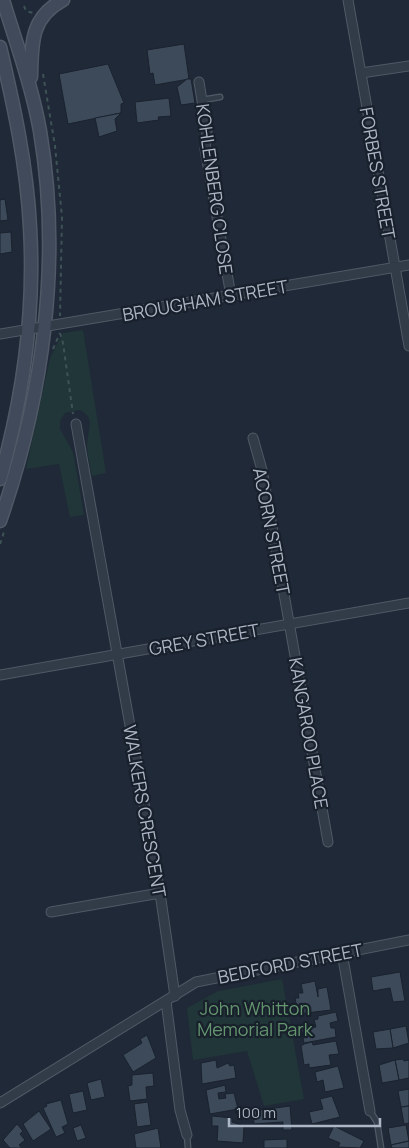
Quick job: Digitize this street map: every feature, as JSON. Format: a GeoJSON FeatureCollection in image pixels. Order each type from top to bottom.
{"type":"FeatureCollection","features":[{"type":"Feature","properties":{"kind":"main road"},"geometry":{"type":"LineString","coordinates":[[0,522],[30,416],[44,327],[48,272],[48,208],[40,132],[30,90],[3,0]]}},
{"type":"Feature","properties":{"kind":"main road"},"geometry":{"type":"LineString","coordinates":[[30,90],[34,31],[47,11],[63,0]]}},
{"type":"Feature","properties":{"kind":"main road"},"geometry":{"type":"LineString","coordinates":[[0,479],[17,410],[28,329],[31,262],[28,193],[21,144],[1,54]]}},
{"type":"Feature","properties":{"kind":"street","name":"FORBES STREET"},"geometry":{"type":"LineString","coordinates":[[348,0],[409,346]]}},
{"type":"Feature","properties":{"kind":"street"},"geometry":{"type":"LineString","coordinates":[[361,73],[409,66]]}},
{"type":"Feature","properties":{"kind":"street","name":"KOHLENBERG CLOSE"},"geometry":{"type":"LineString","coordinates":[[199,82],[207,131],[205,149],[231,296]]}},
{"type":"Feature","properties":{"kind":"street","name":"BROUGHAM STREET"},"geometry":{"type":"LineString","coordinates":[[0,334],[409,265]]}},
{"type":"Feature","properties":{"kind":"street","name":"WALKERS CRESCENT"},"geometry":{"type":"LineString","coordinates":[[76,424],[160,893],[175,996]]}},
{"type":"Feature","properties":{"kind":"street","name":"ACORN STREET"},"geometry":{"type":"LineString","coordinates":[[253,438],[262,470],[290,624]]}},
{"type":"Feature","properties":{"kind":"street","name":"GREY STREET"},"geometry":{"type":"LineString","coordinates":[[0,675],[409,603]]}},
{"type":"Feature","properties":{"kind":"street","name":"KANGAROO PLACE"},"geometry":{"type":"LineString","coordinates":[[290,624],[328,842]]}},
{"type":"Feature","properties":{"kind":"street"},"geometry":{"type":"LineString","coordinates":[[51,912],[160,893]]}},
{"type":"Feature","properties":{"kind":"street","name":"BEDFORD STREET"},"geometry":{"type":"LineString","coordinates":[[175,996],[196,982],[209,978],[409,940]]}},
{"type":"Feature","properties":{"kind":"street"},"geometry":{"type":"LineString","coordinates":[[342,953],[370,1111]]}},
{"type":"Feature","properties":{"kind":"street"},"geometry":{"type":"LineString","coordinates":[[0,1103],[175,996]]}},
{"type":"Feature","properties":{"kind":"street"},"geometry":{"type":"LineString","coordinates":[[166,1001],[180,1110],[188,1135]]}},
{"type":"Feature","properties":{"kind":"lane"},"geometry":{"type":"LineString","coordinates":[[202,100],[220,97]]}},
{"type":"Feature","properties":{"kind":"lane"},"geometry":{"type":"LineString","coordinates":[[370,1111],[377,1122],[381,1148]]}},
{"type":"Feature","properties":{"kind":"lane"},"geometry":{"type":"LineString","coordinates":[[188,1135],[188,1148]]}},
{"type":"Feature","properties":{"kind":"path"},"geometry":{"type":"LineString","coordinates":[[24,6],[26,11],[37,15]]}},
{"type":"Feature","properties":{"kind":"path"},"geometry":{"type":"LineString","coordinates":[[60,333],[76,424]]}},
{"type":"Feature","properties":{"kind":"green space"},"geometry":{"type":"Polygon","coordinates":[[[83,330],[106,473],[92,476],[87,448],[90,426],[88,417],[79,410],[65,413],[60,421],[60,429],[73,452],[84,515],[70,517],[59,464],[26,469],[50,358],[63,333],[83,330]]]}},
{"type":"Feature","properties":{"kind":"green space","name":"John Whitton Memorial Park"},"geometry":{"type":"Polygon","coordinates":[[[282,979],[304,1099],[264,1106],[247,1051],[193,1060],[187,1008],[218,991],[282,979]]]}},
{"type":"Feature","properties":{"kind":"building"},"geometry":{"type":"Polygon","coordinates":[[[184,44],[189,79],[155,85],[153,73],[150,74],[147,50],[184,44]]]}},
{"type":"Feature","properties":{"kind":"building"},"geometry":{"type":"Polygon","coordinates":[[[108,64],[124,103],[121,104],[121,113],[68,124],[59,74],[108,64]]]}},
{"type":"Feature","properties":{"kind":"building"},"geometry":{"type":"Polygon","coordinates":[[[187,79],[191,79],[195,103],[181,105],[177,87],[187,79]]]}},
{"type":"Feature","properties":{"kind":"building"},"geometry":{"type":"Polygon","coordinates":[[[169,98],[171,116],[158,117],[159,120],[137,123],[135,102],[169,98]]]}},
{"type":"Feature","properties":{"kind":"building"},"geometry":{"type":"Polygon","coordinates":[[[121,113],[115,119],[117,131],[99,137],[95,118],[121,113]]]}},
{"type":"Feature","properties":{"kind":"building"},"geometry":{"type":"Polygon","coordinates":[[[5,199],[8,220],[0,221],[0,200],[5,199]]]}},
{"type":"Feature","properties":{"kind":"building"},"geometry":{"type":"Polygon","coordinates":[[[11,232],[12,252],[0,254],[0,233],[11,232]]]}},
{"type":"Feature","properties":{"kind":"building"},"geometry":{"type":"Polygon","coordinates":[[[400,972],[405,1001],[393,1002],[390,988],[373,991],[371,977],[400,972]]]}},
{"type":"Feature","properties":{"kind":"building"},"geometry":{"type":"Polygon","coordinates":[[[315,981],[318,997],[318,989],[327,987],[331,1010],[298,1014],[295,998],[299,998],[298,993],[303,993],[301,984],[315,981]]]}},
{"type":"Feature","properties":{"kind":"building"},"geometry":{"type":"Polygon","coordinates":[[[336,1012],[338,1021],[330,1023],[331,1028],[335,1028],[336,1037],[304,1043],[301,1025],[309,1023],[309,1028],[316,1027],[314,1020],[318,1019],[318,1016],[336,1012]]]}},
{"type":"Feature","properties":{"kind":"building"},"geometry":{"type":"Polygon","coordinates":[[[406,1026],[409,1043],[393,1048],[390,1029],[406,1026]]]}},
{"type":"Feature","properties":{"kind":"building"},"geometry":{"type":"Polygon","coordinates":[[[390,1029],[393,1048],[376,1049],[373,1032],[390,1029]]]}},
{"type":"Feature","properties":{"kind":"building"},"geometry":{"type":"Polygon","coordinates":[[[147,1035],[156,1058],[133,1072],[123,1055],[142,1043],[140,1039],[147,1035]]]}},
{"type":"Feature","properties":{"kind":"building"},"geometry":{"type":"Polygon","coordinates":[[[336,1041],[339,1054],[329,1055],[331,1065],[309,1068],[309,1064],[304,1065],[301,1046],[312,1042],[313,1045],[336,1041]]]}},
{"type":"Feature","properties":{"kind":"building"},"geometry":{"type":"Polygon","coordinates":[[[403,1059],[404,1061],[409,1060],[409,1078],[399,1080],[395,1060],[403,1059]]]}},
{"type":"Feature","properties":{"kind":"building"},"geometry":{"type":"Polygon","coordinates":[[[216,1060],[217,1068],[228,1063],[230,1066],[234,1065],[236,1078],[202,1084],[201,1063],[216,1060]]]}},
{"type":"Feature","properties":{"kind":"building"},"geometry":{"type":"Polygon","coordinates":[[[395,1060],[399,1080],[382,1083],[379,1065],[395,1060]]]}},
{"type":"Feature","properties":{"kind":"building"},"geometry":{"type":"Polygon","coordinates":[[[338,1066],[344,1088],[325,1092],[323,1080],[317,1082],[315,1072],[338,1066]]]}},
{"type":"Feature","properties":{"kind":"building"},"geometry":{"type":"Polygon","coordinates":[[[153,1073],[154,1086],[146,1087],[147,1099],[130,1101],[128,1086],[132,1085],[132,1075],[153,1073]]]}},
{"type":"Feature","properties":{"kind":"building"},"geometry":{"type":"Polygon","coordinates":[[[101,1079],[105,1097],[91,1100],[87,1083],[101,1079]]]}},
{"type":"Feature","properties":{"kind":"building"},"geometry":{"type":"Polygon","coordinates":[[[225,1085],[226,1092],[218,1093],[219,1099],[226,1098],[225,1094],[234,1093],[238,1109],[210,1114],[206,1090],[225,1085]]]}},
{"type":"Feature","properties":{"kind":"building"},"geometry":{"type":"Polygon","coordinates":[[[409,1089],[409,1106],[401,1107],[398,1091],[409,1089]]]}},
{"type":"Feature","properties":{"kind":"building"},"geometry":{"type":"Polygon","coordinates":[[[83,1091],[87,1110],[73,1113],[69,1094],[83,1091]]]}},
{"type":"Feature","properties":{"kind":"building"},"geometry":{"type":"Polygon","coordinates":[[[332,1096],[340,1117],[312,1124],[309,1112],[323,1109],[320,1099],[332,1096]]]}},
{"type":"Feature","properties":{"kind":"building"},"geometry":{"type":"Polygon","coordinates":[[[61,1100],[68,1124],[62,1127],[65,1133],[56,1137],[43,1108],[47,1106],[46,1104],[61,1100]]]}},
{"type":"Feature","properties":{"kind":"building"},"geometry":{"type":"Polygon","coordinates":[[[148,1102],[151,1125],[137,1127],[134,1104],[148,1102]]]}},
{"type":"Feature","properties":{"kind":"building"},"geometry":{"type":"Polygon","coordinates":[[[290,1106],[292,1130],[283,1130],[283,1122],[254,1124],[253,1111],[290,1106]]]}},
{"type":"Feature","properties":{"kind":"building"},"geometry":{"type":"Polygon","coordinates":[[[409,1106],[409,1123],[404,1124],[401,1107],[409,1106]]]}},
{"type":"Feature","properties":{"kind":"building"},"geometry":{"type":"Polygon","coordinates":[[[39,1111],[51,1129],[33,1141],[23,1124],[39,1111]]]}},
{"type":"Feature","properties":{"kind":"building"},"geometry":{"type":"Polygon","coordinates":[[[212,1116],[232,1118],[232,1122],[244,1126],[243,1143],[217,1141],[218,1126],[212,1126],[212,1116]]]}},
{"type":"Feature","properties":{"kind":"building"},"geometry":{"type":"Polygon","coordinates":[[[17,1124],[23,1131],[20,1134],[25,1140],[19,1145],[22,1148],[10,1148],[3,1140],[17,1124]]]}},
{"type":"Feature","properties":{"kind":"building"},"geometry":{"type":"Polygon","coordinates":[[[81,1125],[86,1138],[77,1141],[73,1128],[81,1125]]]}},
{"type":"Feature","properties":{"kind":"building"},"geometry":{"type":"Polygon","coordinates":[[[406,1125],[409,1141],[391,1145],[388,1128],[406,1125]]]}},
{"type":"Feature","properties":{"kind":"building"},"geometry":{"type":"Polygon","coordinates":[[[334,1126],[364,1141],[360,1148],[338,1147],[340,1143],[328,1138],[334,1126]]]}},
{"type":"Feature","properties":{"kind":"building"},"geometry":{"type":"Polygon","coordinates":[[[158,1128],[161,1148],[136,1148],[134,1134],[158,1128]]]}},
{"type":"Feature","properties":{"kind":"building"},"geometry":{"type":"Polygon","coordinates":[[[287,1139],[287,1148],[264,1148],[264,1140],[287,1139]]]}},
{"type":"Feature","properties":{"kind":"building"},"geometry":{"type":"Polygon","coordinates":[[[409,1141],[409,1148],[392,1148],[391,1145],[409,1141]]]}}]}
